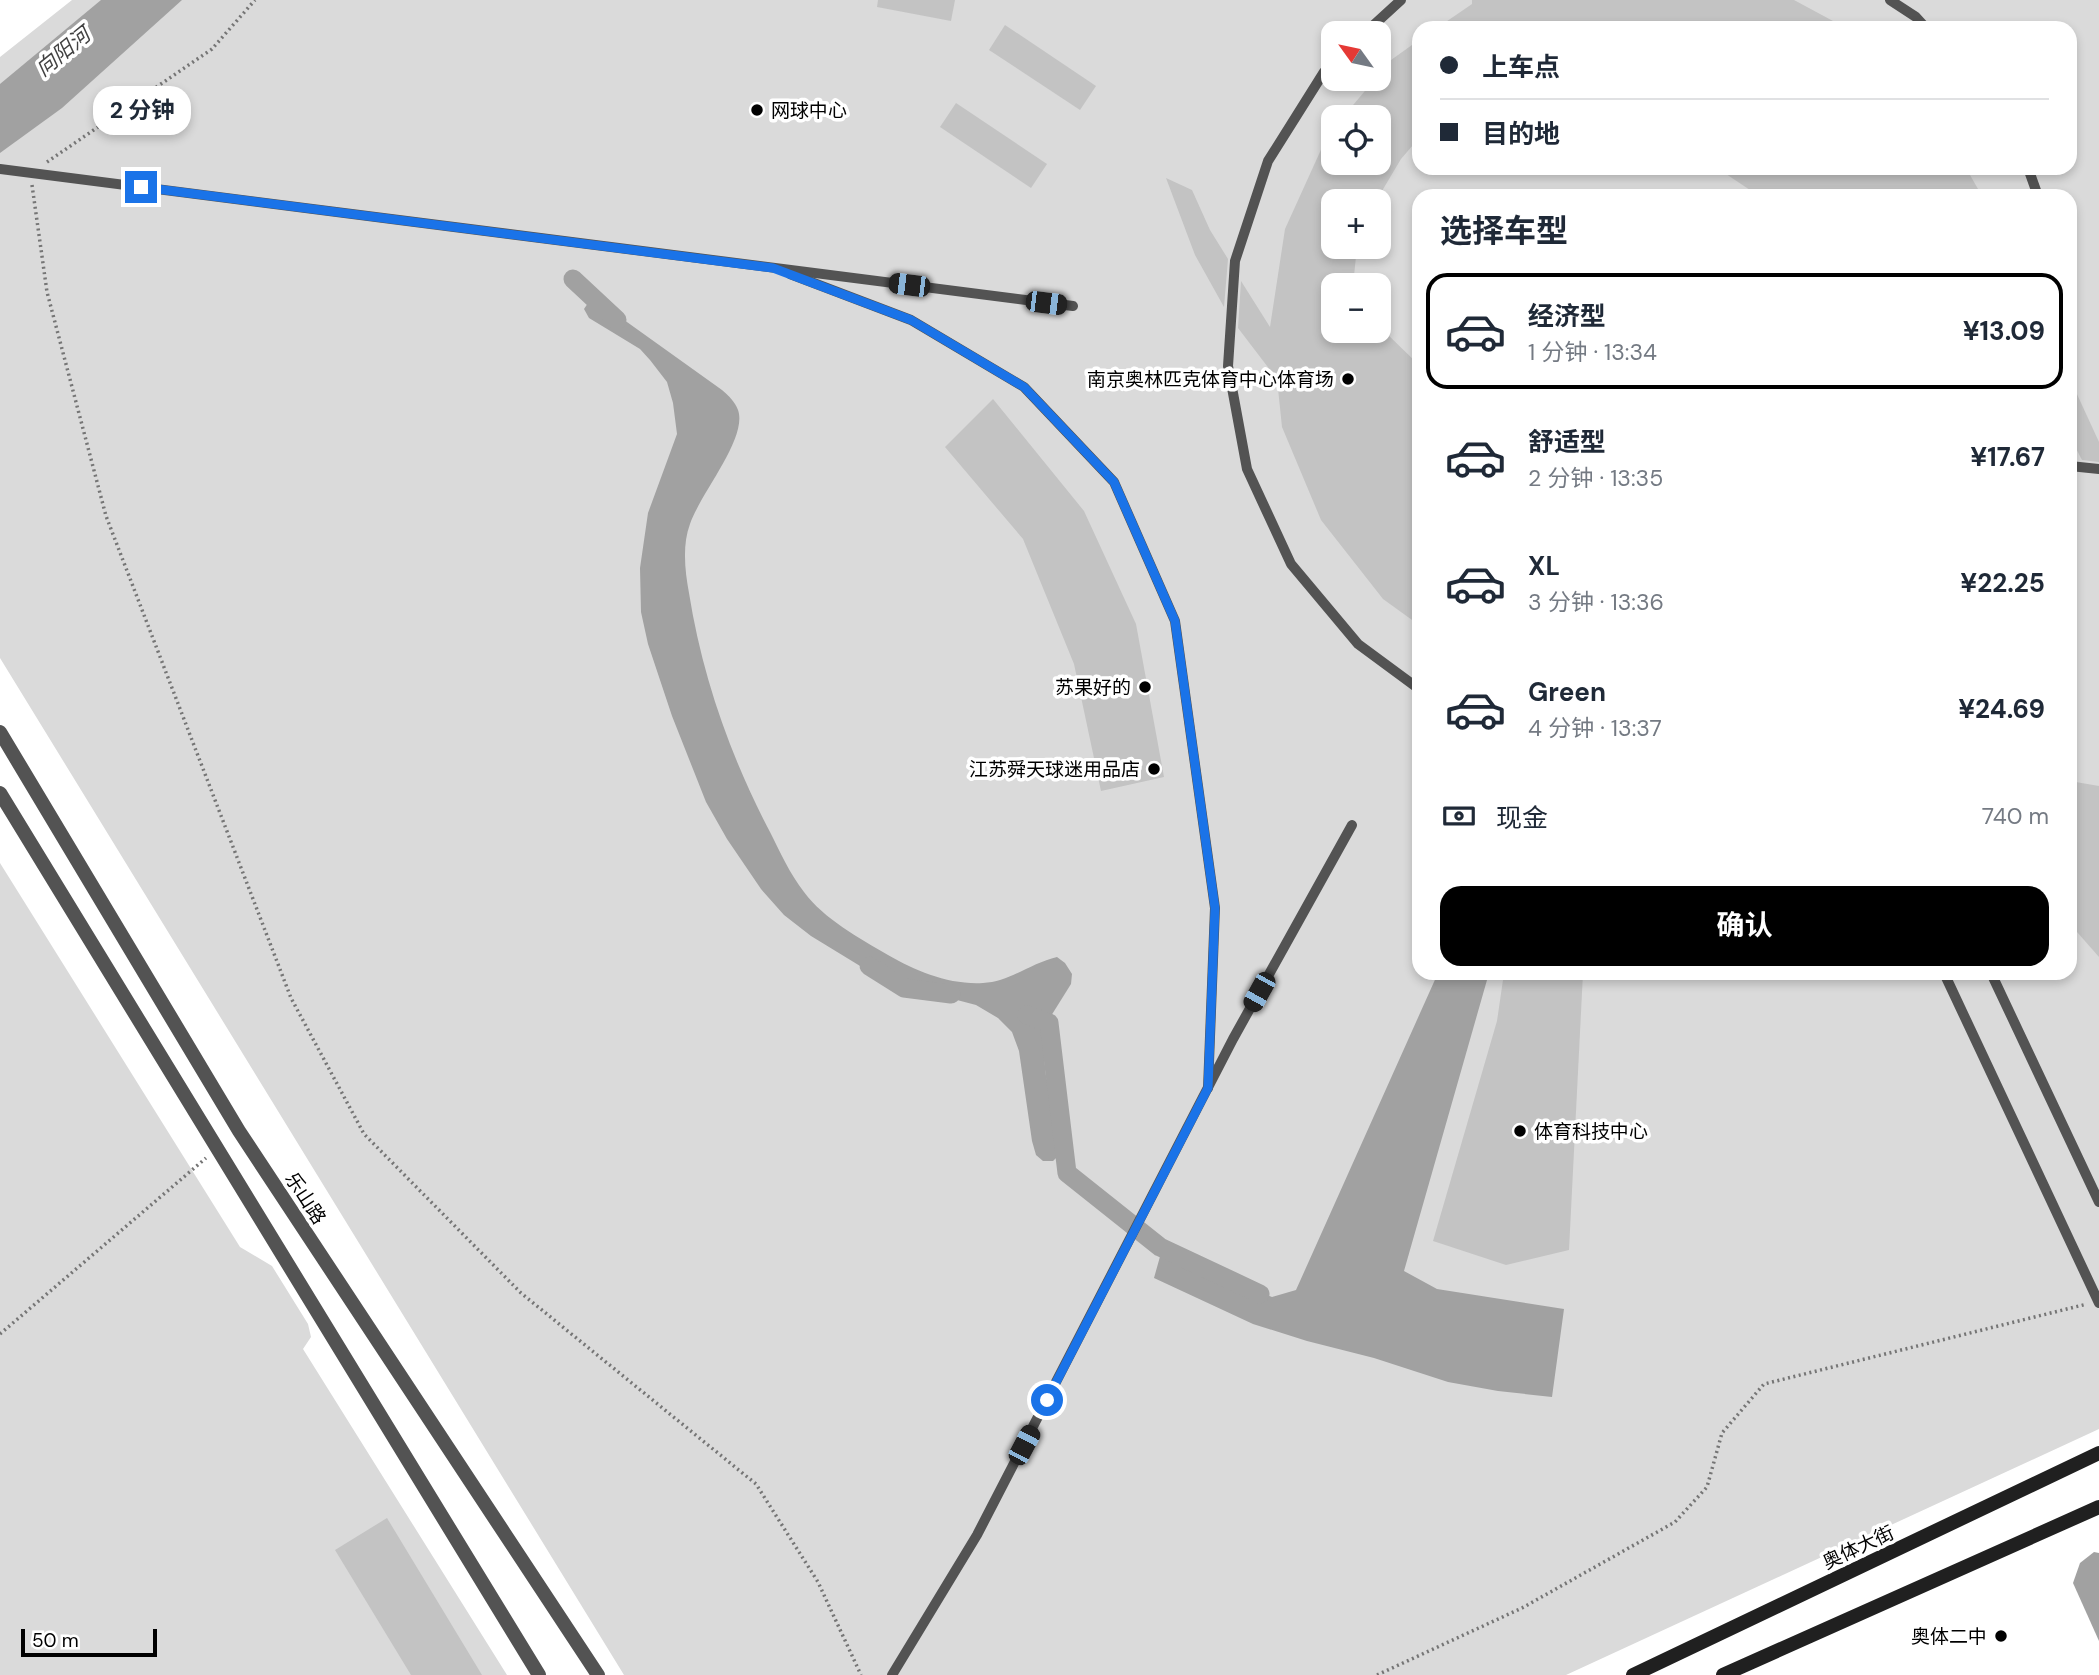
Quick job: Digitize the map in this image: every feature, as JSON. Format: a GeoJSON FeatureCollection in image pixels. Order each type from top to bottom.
{"type":"FeatureCollection","features":[{"type":"Feature","properties":{"kind":"main road","name":"奥体大街"},"geometry":{"type":"LineString","coordinates":[[1633,1675],[2099,1453]]}},
{"type":"Feature","properties":{"kind":"main road"},"geometry":{"type":"LineString","coordinates":[[1723,1675],[2099,1507]]}},
{"type":"Feature","properties":{"kind":"street","name":"乐山路"},"geometry":{"type":"LineString","coordinates":[[0,732],[239,1131],[598,1675]]}},
{"type":"Feature","properties":{"kind":"street"},"geometry":{"type":"LineString","coordinates":[[0,793],[540,1675]]}},
{"type":"Feature","properties":{"kind":"lane"},"geometry":{"type":"LineString","coordinates":[[1378,21],[1401,0]]}},
{"type":"Feature","properties":{"kind":"lane"},"geometry":{"type":"LineString","coordinates":[[1890,0],[1920,21]]}},
{"type":"Feature","properties":{"kind":"lane"},"geometry":{"type":"LineString","coordinates":[[1321,77],[1268,161],[1235,261],[1228,366],[1247,468],[1292,564],[1358,644],[1412,685]]}},
{"type":"Feature","properties":{"kind":"lane"},"geometry":{"type":"LineString","coordinates":[[0,169],[1073,306]]}},
{"type":"Feature","properties":{"kind":"lane"},"geometry":{"type":"LineString","coordinates":[[773,268],[911,320],[1024,387],[1114,482],[1175,621],[1215,908],[1208,1088]]}},
{"type":"Feature","properties":{"kind":"lane"},"geometry":{"type":"LineString","coordinates":[[2077,467],[2099,470]]}},
{"type":"Feature","properties":{"kind":"lane"},"geometry":{"type":"LineString","coordinates":[[892,1675],[977,1535],[1208,1088],[1352,825]]}},
{"type":"Feature","properties":{"kind":"lane"},"geometry":{"type":"LineString","coordinates":[[1947,980],[2099,1302]]}},
{"type":"Feature","properties":{"kind":"lane"},"geometry":{"type":"LineString","coordinates":[[1995,980],[2099,1202]]}},
{"type":"Feature","properties":{"kind":"path"},"geometry":{"type":"LineString","coordinates":[[255,0],[212,49],[30,173],[47,292],[106,516],[291,998],[364,1134],[521,1293],[756,1484],[818,1582],[861,1675]]}},
{"type":"Feature","properties":{"kind":"path"},"geometry":{"type":"LineString","coordinates":[[0,1334],[218,1149]]}},
{"type":"Feature","properties":{"kind":"path"},"geometry":{"type":"LineString","coordinates":[[1377,1675],[1522,1608],[1675,1522],[1707,1487],[1722,1433],[1764,1384],[2099,1302]]}},
{"type":"Feature","properties":{"kind":"shaded area"},"geometry":{"type":"Polygon","coordinates":[[[72,0],[2099,0],[2099,1429],[1566,1675],[624,1675],[0,658],[0,57],[72,0]]]}},
{"type":"Feature","properties":{"kind":"shaded area"},"geometry":{"type":"Polygon","coordinates":[[[0,863],[240,1247],[272,1266],[308,1324],[311,1337],[303,1349],[507,1675],[0,1675],[0,863]]]}},
{"type":"Feature","properties":{"kind":"water","name":"向阳河"},"geometry":{"type":"Polygon","coordinates":[[[101,0],[182,0],[62,108],[0,153],[0,84],[101,0]]]}},
{"type":"Feature","properties":{"kind":"water"},"geometry":{"type":"Polygon","coordinates":[[[599,302],[722,390],[732,399],[738,410],[739,422],[730,450],[695,512],[687,532],[686,576],[702,655],[720,716],[756,804],[799,885],[821,911],[865,942],[933,976],[958,982],[993,982],[1057,957],[1072,974],[1071,984],[1051,1016],[1044,1056],[1046,1076],[1062,1142],[1058,1156],[1053,1161],[1043,1161],[1036,1155],[1019,1051],[1012,1032],[998,1018],[976,1005],[938,995],[865,969],[811,936],[784,915],[761,889],[706,802],[672,716],[648,644],[641,612],[640,568],[648,513],[677,434],[673,403],[667,382],[640,349],[589,318],[584,309],[588,303],[599,302]]]}},
{"type":"Feature","properties":{"kind":"water"},"geometry":{"type":"Polygon","coordinates":[[[1435,980],[1487,980],[1404,1271],[1437,1289],[1564,1309],[1552,1397],[1448,1382],[1374,1358],[1307,1341],[1253,1324],[1154,1278],[1161,1253],[1272,1297],[1296,1290],[1435,980]]]}},
{"type":"Feature","properties":{"kind":"water"},"geometry":{"type":"Polygon","coordinates":[[[2094,1552],[2099,1553],[2099,1641],[2073,1583],[2080,1563],[2094,1552]]]}},
{"type":"Feature","properties":{"kind":"building"},"geometry":{"type":"Polygon","coordinates":[[[878,0],[955,0],[951,21],[877,7],[878,0]]]}},
{"type":"Feature","properties":{"kind":"building"},"geometry":{"type":"Polygon","coordinates":[[[1472,0],[1794,0],[1833,21],[1447,21],[1472,4],[1472,0]]]}},
{"type":"Feature","properties":{"kind":"building"},"geometry":{"type":"Polygon","coordinates":[[[1005,25],[1096,86],[1080,110],[989,50],[1005,25]]]}},
{"type":"Feature","properties":{"kind":"building"},"geometry":{"type":"Polygon","coordinates":[[[1412,45],[1412,146],[1383,189],[1321,189],[1321,259],[1356,259],[1354,273],[1321,273],[1321,343],[1391,343],[1391,338],[1412,358],[1412,620],[1383,599],[1321,520],[1282,427],[1277,379],[1238,328],[1241,281],[1270,327],[1285,229],[1321,150],[1321,175],[1391,175],[1391,105],[1353,105],[1365,91],[1391,91],[1391,60],[1412,45]]]}},
{"type":"Feature","properties":{"kind":"building"},"geometry":{"type":"Polygon","coordinates":[[[956,103],[1047,164],[1031,188],[940,127],[956,103]]]}},
{"type":"Feature","properties":{"kind":"building"},"geometry":{"type":"Polygon","coordinates":[[[1728,175],[1970,175],[1978,189],[1748,189],[1728,175]]]}},
{"type":"Feature","properties":{"kind":"building"},"geometry":{"type":"Polygon","coordinates":[[[1166,178],[1192,190],[1210,230],[1228,259],[1224,307],[1195,255],[1166,178]]]}},
{"type":"Feature","properties":{"kind":"building"},"geometry":{"type":"Polygon","coordinates":[[[2077,394],[2099,442],[2099,462],[2082,460],[2077,450],[2077,394]]]}},
{"type":"Feature","properties":{"kind":"building"},"geometry":{"type":"Polygon","coordinates":[[[993,399],[1084,511],[1136,624],[1164,777],[1101,791],[1074,664],[1023,539],[945,447],[993,399]]]}},
{"type":"Feature","properties":{"kind":"building"},"geometry":{"type":"Polygon","coordinates":[[[2077,782],[2099,786],[2099,957],[2077,932],[2077,782]]]}},
{"type":"Feature","properties":{"kind":"building","name":"体育科技中心"},"geometry":{"type":"Polygon","coordinates":[[[1503,980],[1583,980],[1569,1250],[1506,1265],[1433,1241],[1497,1021],[1503,980]]]}},
{"type":"Feature","properties":{"kind":"building"},"geometry":{"type":"Polygon","coordinates":[[[387,1518],[482,1675],[411,1675],[335,1550],[387,1518]]]}},
{"type":"Feature","properties":{"kind":"waterway"},"geometry":{"type":"LineString","coordinates":[[573,279],[617,320]]}},
{"type":"Feature","properties":{"kind":"waterway"},"geometry":{"type":"LineString","coordinates":[[869,966],[904,988],[951,994]]}},
{"type":"Feature","properties":{"kind":"waterway"},"geometry":{"type":"LineString","coordinates":[[1027,1015],[1049,1023],[1067,1173],[1160,1247],[1260,1294]]}},
{"type":"Feature","properties":{"kind":"place","name":"网球中心"},"geometry":{"type":"Point","coordinates":[757,110]}},
{"type":"Feature","properties":{"kind":"place","name":"南京奥林匹克体育中心体育场"},"geometry":{"type":"Point","coordinates":[1348,379]}},
{"type":"Feature","properties":{"kind":"place","name":"苏果好的"},"geometry":{"type":"Point","coordinates":[1145,687]}},
{"type":"Feature","properties":{"kind":"place","name":"江苏舜天球迷用品店"},"geometry":{"type":"Point","coordinates":[1154,769]}},
{"type":"Feature","properties":{"kind":"place","name":"体育科技中心"},"geometry":{"type":"Point","coordinates":[1520,1131]}},
{"type":"Feature","properties":{"kind":"place","name":"奥体二中"},"geometry":{"type":"Point","coordinates":[2001,1636]}},
{"type":"Feature","properties":{"kind":"route"},"geometry":{"type":"LineString","coordinates":[[141,187],[773,268],[911,320],[1024,387],[1114,482],[1175,621],[1215,908],[1208,1088],[1047,1400]]}}]}
